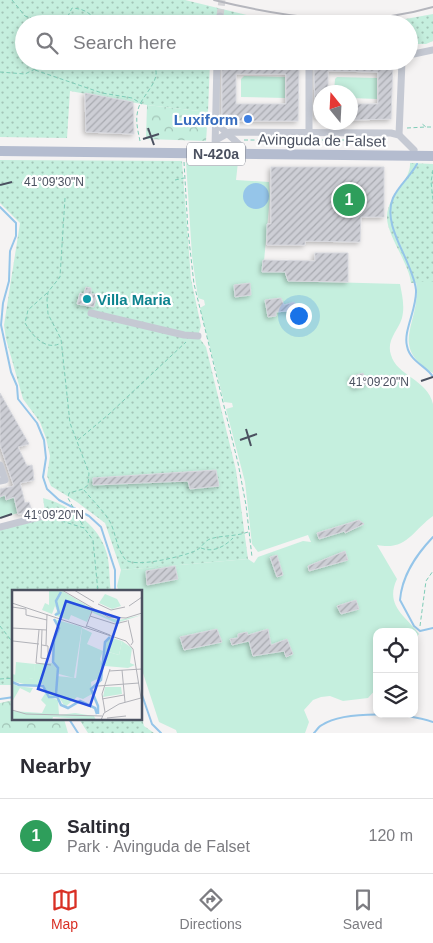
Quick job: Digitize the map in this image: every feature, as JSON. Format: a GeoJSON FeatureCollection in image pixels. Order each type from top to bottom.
{"type":"FeatureCollection","features":[{"type":"Feature","properties":{"kind":"main road","name":"Avinguda de Falset"},"geometry":{"type":"LineString","coordinates":[[0,145],[242,144],[433,150]]}},
{"type":"Feature","properties":{"kind":"main road","name":"Avinguda de Falset"},"geometry":{"type":"LineString","coordinates":[[0,151],[433,156]]}},
{"type":"Feature","properties":{"kind":"street"},"geometry":{"type":"LineString","coordinates":[[418,53],[433,50]]}},
{"type":"Feature","properties":{"kind":"street"},"geometry":{"type":"LineString","coordinates":[[216,144],[217,70]]}},
{"type":"Feature","properties":{"kind":"street"},"geometry":{"type":"LineString","coordinates":[[309,70],[309,132]]}},
{"type":"Feature","properties":{"kind":"street"},"geometry":{"type":"LineString","coordinates":[[399,135],[402,70]]}},
{"type":"Feature","properties":{"kind":"street"},"geometry":{"type":"LineString","coordinates":[[216,123],[226,134],[242,144]]}},
{"type":"Feature","properties":{"kind":"street","name":"Avinguda de Falset"},"geometry":{"type":"LineString","coordinates":[[216,144],[230,132],[391,133],[399,135],[414,150]]}},
{"type":"Feature","properties":{"kind":"street"},"geometry":{"type":"LineString","coordinates":[[91,313],[160,330],[196,336]]}},
{"type":"Feature","properties":{"kind":"street"},"geometry":{"type":"LineString","coordinates":[[0,465],[5,480],[0,481]]}},
{"type":"Feature","properties":{"kind":"street"},"geometry":{"type":"LineString","coordinates":[[0,526],[44,516]]}},
{"type":"Feature","properties":{"kind":"path"},"geometry":{"type":"LineString","coordinates":[[12,0],[24,15]]}},
{"type":"Feature","properties":{"kind":"path"},"geometry":{"type":"LineString","coordinates":[[68,15],[72,8],[82,9],[91,15]]}},
{"type":"Feature","properties":{"kind":"path"},"geometry":{"type":"LineString","coordinates":[[0,72],[25,74],[35,70],[102,94],[132,98],[142,104]]}},
{"type":"Feature","properties":{"kind":"path"},"geometry":{"type":"LineString","coordinates":[[140,141],[138,108],[155,79],[155,70]]}},
{"type":"Feature","properties":{"kind":"path"},"geometry":{"type":"LineString","coordinates":[[421,123],[426,127]]}},
{"type":"Feature","properties":{"kind":"path"},"geometry":{"type":"LineString","coordinates":[[407,128],[433,128]]}},
{"type":"Feature","properties":{"kind":"path"},"geometry":{"type":"LineString","coordinates":[[242,144],[363,140]]}},
{"type":"Feature","properties":{"kind":"path"},"geometry":{"type":"LineString","coordinates":[[184,154],[188,231],[194,284],[238,463],[252,557]]}},
{"type":"Feature","properties":{"kind":"path"},"geometry":{"type":"LineString","coordinates":[[433,170],[431,182],[433,200]]}},
{"type":"Feature","properties":{"kind":"path"},"geometry":{"type":"LineString","coordinates":[[175,180],[185,178]]}},
{"type":"Feature","properties":{"kind":"path"},"geometry":{"type":"LineString","coordinates":[[60,344],[56,346],[40,342],[25,323],[28,310],[48,292],[60,277],[65,198]]}},
{"type":"Feature","properties":{"kind":"path"},"geometry":{"type":"LineString","coordinates":[[48,292],[48,314],[60,339],[70,423],[89,473],[88,485],[84,489],[73,490],[69,493],[68,498],[84,528],[93,540],[98,590]]}},
{"type":"Feature","properties":{"kind":"path"},"geometry":{"type":"LineString","coordinates":[[77,440],[108,416],[196,336]]}},
{"type":"Feature","properties":{"kind":"path"},"geometry":{"type":"LineString","coordinates":[[84,489],[110,521],[116,541],[126,560],[133,564],[144,564],[184,554],[200,548],[211,539],[233,537],[249,532]]}},
{"type":"Feature","properties":{"kind":"path"},"geometry":{"type":"LineString","coordinates":[[44,516],[84,528]]}},
{"type":"Feature","properties":{"kind":"path"},"geometry":{"type":"LineString","coordinates":[[200,548],[209,551],[216,549],[233,537]]}},
{"type":"Feature","properties":{"kind":"path"},"geometry":{"type":"LineString","coordinates":[[420,626],[426,581],[433,571]]}},
{"type":"Feature","properties":{"kind":"path"},"geometry":{"type":"LineString","coordinates":[[0,626],[12,641]]}},
{"type":"Feature","properties":{"kind":"green space"},"geometry":{"type":"Polygon","coordinates":[[[0,0],[185,0],[247,15],[15,15],[15,70],[210,70],[208,112],[147,105],[70,91],[67,138],[0,137],[0,0]]]}},
{"type":"Feature","properties":{"kind":"green space"},"geometry":{"type":"Polygon","coordinates":[[[433,14],[433,41],[426,44],[418,44],[418,17],[433,14]]]}},
{"type":"Feature","properties":{"kind":"green space"},"geometry":{"type":"Polygon","coordinates":[[[244,76],[285,77],[285,98],[241,97],[241,79],[244,76]]]}},
{"type":"Feature","properties":{"kind":"green space"},"geometry":{"type":"Polygon","coordinates":[[[337,77],[377,78],[377,99],[358,98],[358,85],[335,85],[337,77]]]}},
{"type":"Feature","properties":{"kind":"green space"},"geometry":{"type":"Polygon","coordinates":[[[147,105],[208,112],[206,141],[146,139],[147,105]]]}},
{"type":"Feature","properties":{"kind":"green space"},"geometry":{"type":"Polygon","coordinates":[[[0,160],[182,161],[191,279],[201,326],[198,336],[206,347],[236,470],[248,559],[121,570],[105,523],[51,486],[47,476],[50,456],[46,438],[40,422],[23,399],[6,339],[4,325],[20,223],[0,203],[0,160]]]}},
{"type":"Feature","properties":{"kind":"green space"},"geometry":{"type":"Polygon","coordinates":[[[186,162],[238,162],[236,180],[269,182],[270,196],[263,272],[285,272],[288,281],[400,284],[403,314],[391,340],[391,355],[399,368],[425,389],[433,404],[433,516],[402,542],[387,546],[377,545],[397,579],[393,597],[395,604],[414,628],[373,628],[373,692],[368,698],[343,701],[330,696],[313,700],[304,710],[309,722],[305,733],[177,733],[176,730],[159,722],[142,670],[142,590],[118,590],[117,586],[121,570],[248,559],[254,563],[258,557],[303,541],[311,542],[308,535],[258,552],[252,544],[245,482],[226,409],[233,407],[232,403],[224,402],[200,308],[205,305],[204,300],[198,298],[192,256],[186,162]]]}},
{"type":"Feature","properties":{"kind":"green space"},"geometry":{"type":"Polygon","coordinates":[[[410,163],[433,164],[433,282],[411,283],[388,223],[388,208],[407,176],[410,163]]]}},
{"type":"Feature","properties":{"kind":"green space"},"geometry":{"type":"Polygon","coordinates":[[[416,282],[433,282],[433,373],[419,363],[412,353],[409,343],[417,297],[416,282]]]}},
{"type":"Feature","properties":{"kind":"green space"},"geometry":{"type":"Polygon","coordinates":[[[3,489],[6,499],[14,496],[18,513],[0,518],[0,497],[3,489]]]}},
{"type":"Feature","properties":{"kind":"green space"},"geometry":{"type":"Polygon","coordinates":[[[43,498],[73,511],[91,526],[98,534],[107,554],[111,590],[12,590],[12,685],[0,685],[0,530],[46,518],[43,498]]]}},
{"type":"Feature","properties":{"kind":"green space"},"geometry":{"type":"Polygon","coordinates":[[[12,700],[12,720],[64,720],[68,733],[0,733],[0,703],[12,700]]]}},
{"type":"Feature","properties":{"kind":"green space"},"geometry":{"type":"Polygon","coordinates":[[[142,718],[144,726],[154,733],[88,733],[80,720],[142,720],[142,718]]]}},
{"type":"Feature","properties":{"kind":"water"},"geometry":{"type":"Polygon","coordinates":[[[256,183],[265,187],[269,196],[265,205],[256,209],[247,205],[243,196],[247,187],[256,183]]]}},
{"type":"Feature","properties":{"kind":"building"},"geometry":{"type":"Polygon","coordinates":[[[222,70],[299,70],[298,121],[222,121],[222,70]],[[236,74],[236,104],[286,104],[286,74],[236,74]]]}},
{"type":"Feature","properties":{"kind":"building"},"geometry":{"type":"Polygon","coordinates":[[[314,70],[393,70],[391,119],[358,120],[358,104],[378,104],[378,72],[328,71],[328,85],[314,85],[314,70]]]}},
{"type":"Feature","properties":{"kind":"building"},"geometry":{"type":"Polygon","coordinates":[[[85,93],[133,102],[134,134],[86,132],[85,93]]]}},
{"type":"Feature","properties":{"kind":"building"},"geometry":{"type":"Polygon","coordinates":[[[271,167],[384,167],[384,217],[361,217],[360,242],[305,241],[305,245],[267,245],[267,224],[271,224],[271,167]]]}},
{"type":"Feature","properties":{"kind":"building"},"geometry":{"type":"Polygon","coordinates":[[[315,253],[348,253],[348,282],[288,281],[285,272],[262,272],[263,260],[315,261],[315,253]]]}},
{"type":"Feature","properties":{"kind":"building"},"geometry":{"type":"Polygon","coordinates":[[[250,283],[251,295],[235,297],[234,285],[250,283]]]}},
{"type":"Feature","properties":{"kind":"building","name":"Villa Maria"},"geometry":{"type":"Polygon","coordinates":[[[86,287],[91,288],[91,294],[97,294],[94,307],[77,304],[80,293],[84,294],[86,287]]]}},
{"type":"Feature","properties":{"kind":"building"},"geometry":{"type":"Polygon","coordinates":[[[281,298],[284,305],[294,302],[297,312],[288,314],[287,311],[276,312],[276,316],[268,317],[265,300],[281,298]]]}},
{"type":"Feature","properties":{"kind":"building"},"geometry":{"type":"Polygon","coordinates":[[[363,373],[367,384],[354,388],[350,377],[363,373]]]}},
{"type":"Feature","properties":{"kind":"building"},"geometry":{"type":"Polygon","coordinates":[[[0,393],[29,444],[18,447],[27,466],[32,465],[33,470],[34,480],[20,483],[25,503],[29,502],[32,511],[27,513],[18,514],[14,497],[6,500],[5,495],[0,497],[0,489],[14,486],[0,445],[0,393]]]}},
{"type":"Feature","properties":{"kind":"building"},"geometry":{"type":"Polygon","coordinates":[[[216,470],[219,486],[190,489],[188,481],[93,485],[93,478],[216,470]]]}},
{"type":"Feature","properties":{"kind":"building"},"geometry":{"type":"Polygon","coordinates":[[[359,520],[364,524],[345,533],[345,531],[319,539],[317,533],[359,520]]]}},
{"type":"Feature","properties":{"kind":"building"},"geometry":{"type":"Polygon","coordinates":[[[345,551],[348,560],[309,571],[308,566],[345,551]]]}},
{"type":"Feature","properties":{"kind":"building"},"geometry":{"type":"Polygon","coordinates":[[[277,555],[283,575],[277,577],[270,557],[277,555]]]}},
{"type":"Feature","properties":{"kind":"building"},"geometry":{"type":"Polygon","coordinates":[[[175,566],[178,579],[147,585],[146,571],[175,566]]]}},
{"type":"Feature","properties":{"kind":"building"},"geometry":{"type":"Polygon","coordinates":[[[356,600],[359,609],[341,614],[337,606],[356,600]]]}},
{"type":"Feature","properties":{"kind":"building"},"geometry":{"type":"Polygon","coordinates":[[[217,629],[222,642],[184,650],[180,637],[217,629]]]}},
{"type":"Feature","properties":{"kind":"building"},"geometry":{"type":"Polygon","coordinates":[[[268,629],[271,645],[287,639],[293,654],[286,657],[284,651],[253,656],[249,641],[232,645],[230,639],[238,638],[238,634],[247,632],[248,635],[268,629]]]}},
{"type":"Feature","properties":{"kind":"waterway"},"geometry":{"type":"LineString","coordinates":[[417,164],[398,189],[390,209],[394,232],[414,279],[416,290],[406,340],[407,346],[415,360],[431,373],[433,377]]}},
{"type":"Feature","properties":{"kind":"waterway"},"geometry":{"type":"LineString","coordinates":[[0,207],[16,223],[16,236],[10,251],[9,281],[3,303],[1,325],[11,372],[17,386],[18,399],[37,423],[44,440],[46,458],[43,477],[47,489],[59,500],[89,516],[101,527],[115,570],[115,590]]}},
{"type":"Feature","properties":{"kind":"waterway"},"geometry":{"type":"LineString","coordinates":[[433,537],[411,566],[401,591],[400,600],[414,626],[420,631],[433,628]]}},
{"type":"Feature","properties":{"kind":"waterway"},"geometry":{"type":"LineString","coordinates":[[142,695],[152,724],[161,733]]}},
{"type":"Feature","properties":{"kind":"waterway"},"geometry":{"type":"LineString","coordinates":[[0,699],[12,697]]}},
{"type":"Feature","properties":{"kind":"waterway"},"geometry":{"type":"LineString","coordinates":[[314,733],[321,726],[332,720],[361,715],[393,715],[433,722]]}},
{"type":"Feature","properties":{"kind":"waterway"},"geometry":{"type":"LineString","coordinates":[[70,720],[78,733]]}},
{"type":"Feature","properties":{"kind":"tunnel"},"geometry":{"type":"LineString","coordinates":[[220,15],[222,0]]}},
{"type":"Feature","properties":{"kind":"railway"},"geometry":{"type":"LineString","coordinates":[[214,0],[289,15]]}},
{"type":"Feature","properties":{"kind":"railway"},"geometry":{"type":"LineString","coordinates":[[398,15],[433,7]]}},
{"type":"Feature","properties":{"kind":"place","name":"Luxiform"},"geometry":{"type":"Point","coordinates":[248,119]}},
{"type":"Feature","properties":{"kind":"place","name":"Salting"},"geometry":{"type":"Point","coordinates":[349,200]}},
{"type":"Feature","properties":{"kind":"place","name":"Villa Maria"},"geometry":{"type":"Point","coordinates":[87,299]}}]}
